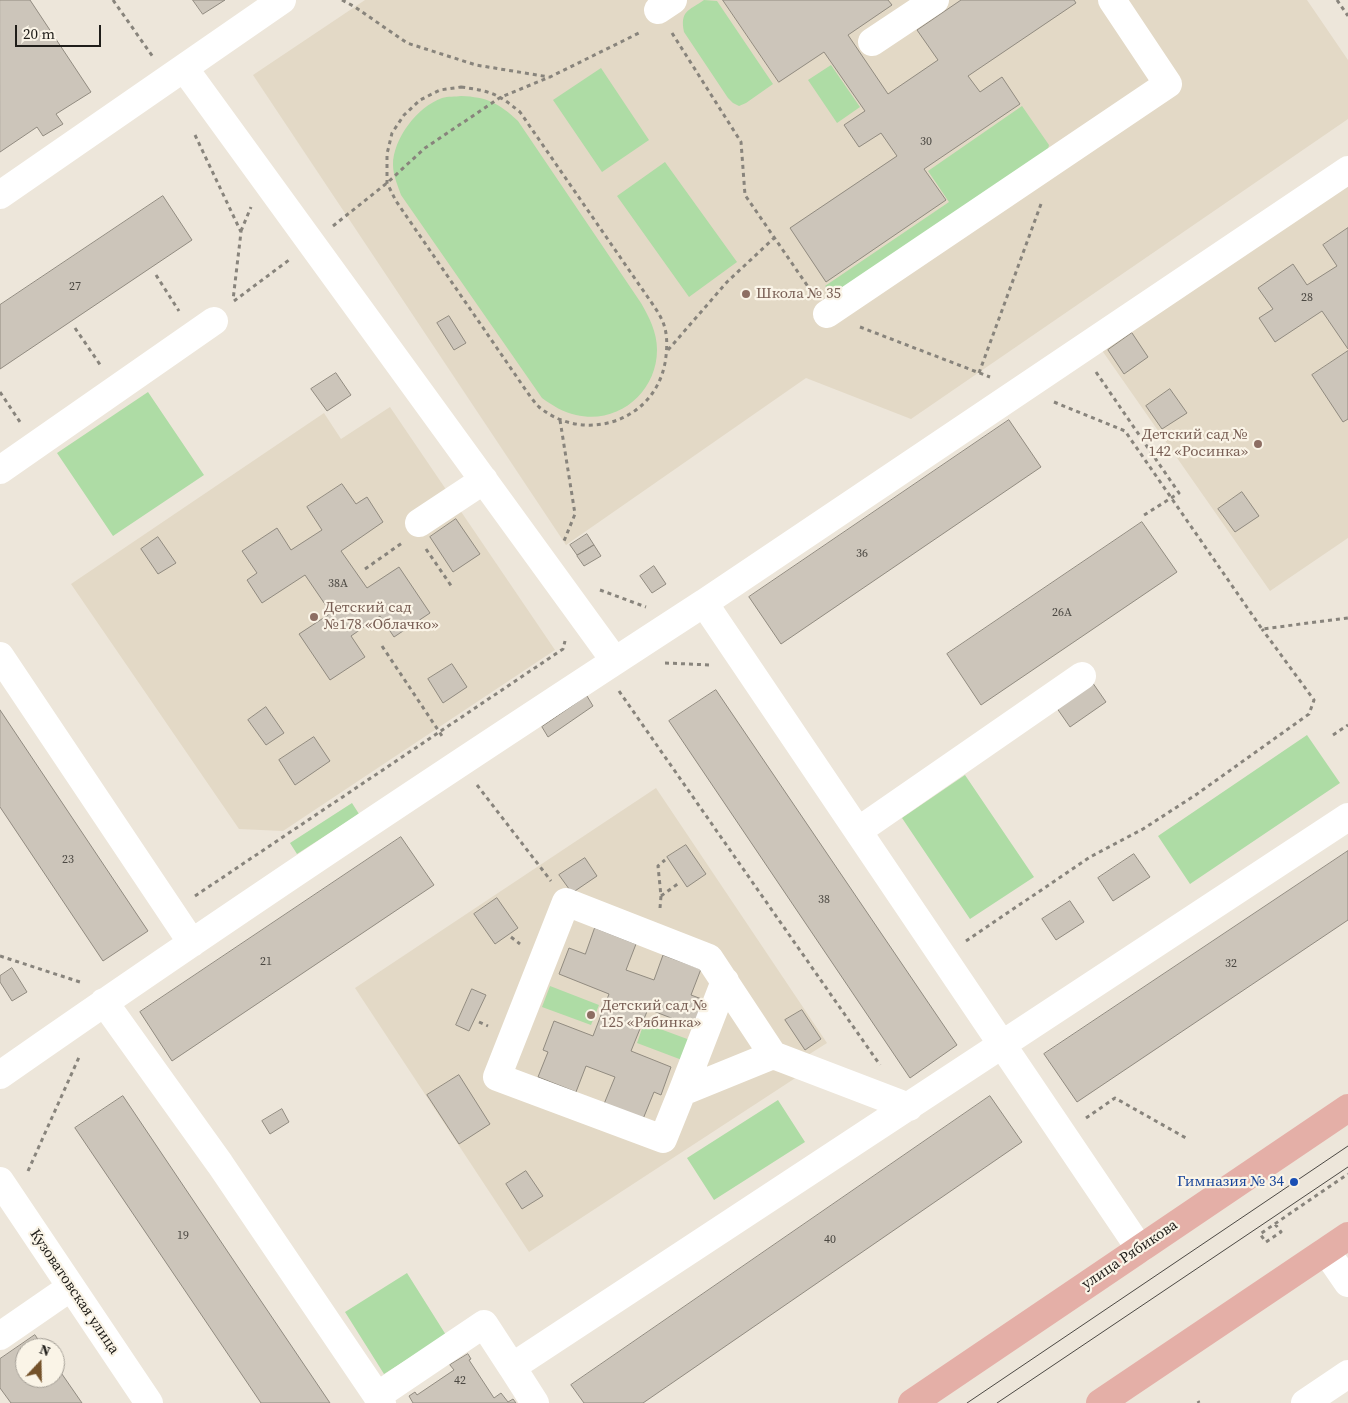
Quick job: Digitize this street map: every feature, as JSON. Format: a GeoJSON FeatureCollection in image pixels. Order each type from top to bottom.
{"type":"FeatureCollection","features":[{"type":"Feature","properties":{"kind":"main road","name":"улица Рябикова"},"geometry":{"type":"LineString","coordinates":[[912,1403],[1348,1108]]}},
{"type":"Feature","properties":{"kind":"main road"},"geometry":{"type":"LineString","coordinates":[[1100,1403],[1348,1236]]}},
{"type":"Feature","properties":{"kind":"street"},"geometry":{"type":"LineString","coordinates":[[0,195],[282,0]]}},
{"type":"Feature","properties":{"kind":"street"},"geometry":{"type":"LineString","coordinates":[[872,42],[935,0]]}},
{"type":"Feature","properties":{"kind":"street"},"geometry":{"type":"LineString","coordinates":[[827,314],[1168,84],[1112,0]]}},
{"type":"Feature","properties":{"kind":"street"},"geometry":{"type":"LineString","coordinates":[[176,73],[311,243],[575,606],[609,664]]}},
{"type":"Feature","properties":{"kind":"street"},"geometry":{"type":"LineString","coordinates":[[0,1075],[104,1002],[609,664],[704,603],[1348,170]]}},
{"type":"Feature","properties":{"kind":"street"},"geometry":{"type":"LineString","coordinates":[[0,470],[204,328]]}},
{"type":"Feature","properties":{"kind":"street"},"geometry":{"type":"LineString","coordinates":[[417,528],[484,480]]}},
{"type":"Feature","properties":{"kind":"street"},"geometry":{"type":"LineString","coordinates":[[704,603],[1140,1248]]}},
{"type":"Feature","properties":{"kind":"street"},"geometry":{"type":"LineString","coordinates":[[0,656],[192,943]]}},
{"type":"Feature","properties":{"kind":"street"},"geometry":{"type":"LineString","coordinates":[[858,831],[1082,676]]}},
{"type":"Feature","properties":{"kind":"street"},"geometry":{"type":"LineString","coordinates":[[512,1367],[1003,1046],[1348,817]]}},
{"type":"Feature","properties":{"kind":"street"},"geometry":{"type":"LineString","coordinates":[[725,981],[663,1139],[496,1077],[566,902],[710,958],[773,1054],[909,1107]]}},
{"type":"Feature","properties":{"kind":"street"},"geometry":{"type":"LineString","coordinates":[[104,1002],[220,1164],[379,1399],[484,1324],[534,1403]]}},
{"type":"Feature","properties":{"kind":"street"},"geometry":{"type":"LineString","coordinates":[[682,1092],[773,1054]]}},
{"type":"Feature","properties":{"kind":"street","name":"Кузоватовская улица"},"geometry":{"type":"LineString","coordinates":[[0,1181],[149,1403]]}},
{"type":"Feature","properties":{"kind":"street"},"geometry":{"type":"LineString","coordinates":[[1326,1251],[1348,1284]]}},
{"type":"Feature","properties":{"kind":"street"},"geometry":{"type":"LineString","coordinates":[[0,1336],[72,1287]]}},
{"type":"Feature","properties":{"kind":"street"},"geometry":{"type":"LineString","coordinates":[[1305,1403],[1348,1374]]}},
{"type":"Feature","properties":{"kind":"path"},"geometry":{"type":"LineString","coordinates":[[113,0],[176,73]]}},
{"type":"Feature","properties":{"kind":"path"},"geometry":{"type":"LineString","coordinates":[[342,0],[407,43],[476,65],[550,77]]}},
{"type":"Feature","properties":{"kind":"path"},"geometry":{"type":"LineString","coordinates":[[1337,0],[1348,16]]}},
{"type":"Feature","properties":{"kind":"path"},"geometry":{"type":"LineString","coordinates":[[194,133],[241,232],[232,302],[387,183],[425,148],[501,97],[550,77],[635,36],[664,10],[741,142],[745,195],[827,314],[1125,431],[1262,629],[1314,700],[1309,714],[1197,794],[1143,829],[1090,856],[943,957]]}},
{"type":"Feature","properties":{"kind":"path"},"geometry":{"type":"LineString","coordinates":[[461,87],[483,90],[501,97],[520,112],[652,303],[664,325],[667,350],[663,375],[651,397],[632,414],[610,424],[584,426],[560,420],[538,406],[522,386],[396,200],[387,183],[387,154],[392,133],[404,114],[420,100],[440,90],[461,87]]}},
{"type":"Feature","properties":{"kind":"path"},"geometry":{"type":"LineString","coordinates":[[978,373],[1059,158]]}},
{"type":"Feature","properties":{"kind":"path"},"geometry":{"type":"LineString","coordinates":[[667,350],[727,282],[774,238]]}},
{"type":"Feature","properties":{"kind":"path"},"geometry":{"type":"LineString","coordinates":[[156,275],[204,328]]}},
{"type":"Feature","properties":{"kind":"path"},"geometry":{"type":"LineString","coordinates":[[75,328],[116,389]]}},
{"type":"Feature","properties":{"kind":"path"},"geometry":{"type":"LineString","coordinates":[[1081,350],[1179,493],[1141,517]]}},
{"type":"Feature","properties":{"kind":"path"},"geometry":{"type":"LineString","coordinates":[[0,392],[35,445]]}},
{"type":"Feature","properties":{"kind":"path"},"geometry":{"type":"LineString","coordinates":[[551,573],[575,514],[560,420]]}},
{"type":"Feature","properties":{"kind":"path"},"geometry":{"type":"LineString","coordinates":[[365,569],[417,528],[452,587]]}},
{"type":"Feature","properties":{"kind":"path"},"geometry":{"type":"LineString","coordinates":[[597,589],[679,619]]}},
{"type":"Feature","properties":{"kind":"path"},"geometry":{"type":"LineString","coordinates":[[172,912],[563,648],[575,606]]}},
{"type":"Feature","properties":{"kind":"path"},"geometry":{"type":"LineString","coordinates":[[1262,629],[1348,618]]}},
{"type":"Feature","properties":{"kind":"path"},"geometry":{"type":"LineString","coordinates":[[382,646],[460,764],[540,866]]}},
{"type":"Feature","properties":{"kind":"path"},"geometry":{"type":"LineString","coordinates":[[662,663],[747,667]]}},
{"type":"Feature","properties":{"kind":"path"},"geometry":{"type":"LineString","coordinates":[[609,664],[881,1066]]}},
{"type":"Feature","properties":{"kind":"path"},"geometry":{"type":"LineString","coordinates":[[1333,735],[1348,725]]}},
{"type":"Feature","properties":{"kind":"path"},"geometry":{"type":"LineString","coordinates":[[651,935],[660,909],[661,896],[658,866],[665,860]]}},
{"type":"Feature","properties":{"kind":"path"},"geometry":{"type":"LineString","coordinates":[[661,896],[680,882]]}},
{"type":"Feature","properties":{"kind":"path"},"geometry":{"type":"LineString","coordinates":[[0,956],[84,983]]}},
{"type":"Feature","properties":{"kind":"path"},"geometry":{"type":"LineString","coordinates":[[28,1171],[84,1046]]}},
{"type":"Feature","properties":{"kind":"path"},"geometry":{"type":"LineString","coordinates":[[1062,1134],[1115,1098],[1186,1138]]}},
{"type":"Feature","properties":{"kind":"path"},"geometry":{"type":"LineString","coordinates":[[1275,1224],[1281,1232],[1266,1242],[1260,1234],[1348,1174]]}},
{"type":"Feature","properties":{"kind":"shaded area","name":"Школа № 35"},"geometry":{"type":"Polygon","coordinates":[[[365,0],[1307,0],[1348,60],[1348,119],[911,419],[806,378],[566,545],[253,75],[365,0]]]}},
{"type":"Feature","properties":{"kind":"shaded area","name":"Детский сад № 142 «Росинка»"},"geometry":{"type":"Polygon","coordinates":[[[1348,184],[1348,538],[1270,591],[1101,349],[1348,184]]]}},
{"type":"Feature","properties":{"kind":"shaded area","name":"Детский сад №178 «Облачко»"},"geometry":{"type":"Polygon","coordinates":[[[390,407],[555,650],[283,831],[239,829],[71,584],[324,413],[341,439],[390,407]]]}},
{"type":"Feature","properties":{"kind":"shaded area","name":"Детский сад № 125 «Рябинка»"},"geometry":{"type":"Polygon","coordinates":[[[656,788],[827,1043],[808,1055],[800,1075],[529,1252],[355,988],[656,788]]]}},
{"type":"Feature","properties":{"kind":"green space"},"geometry":{"type":"Polygon","coordinates":[[[704,0],[717,1],[773,84],[739,106],[728,98],[684,32],[683,20],[686,12],[704,0]]]}},
{"type":"Feature","properties":{"kind":"green space"},"geometry":{"type":"Polygon","coordinates":[[[831,65],[860,107],[837,123],[808,80],[831,65]]]}},
{"type":"Feature","properties":{"kind":"green space"},"geometry":{"type":"Polygon","coordinates":[[[601,68],[649,140],[602,172],[553,100],[601,68]]]}},
{"type":"Feature","properties":{"kind":"green space"},"geometry":{"type":"Polygon","coordinates":[[[461,96],[492,102],[518,121],[647,314],[656,337],[655,365],[650,379],[642,392],[620,410],[592,417],[576,415],[558,408],[542,398],[401,195],[395,177],[394,155],[397,145],[408,125],[433,102],[444,97],[461,96]]]}},
{"type":"Feature","properties":{"kind":"green space"},"geometry":{"type":"Polygon","coordinates":[[[1022,106],[1049,145],[1047,153],[838,296],[825,286],[949,202],[928,171],[1022,106]]]}},
{"type":"Feature","properties":{"kind":"green space"},"geometry":{"type":"Polygon","coordinates":[[[665,162],[737,262],[689,297],[617,196],[665,162]]]}},
{"type":"Feature","properties":{"kind":"green space"},"geometry":{"type":"Polygon","coordinates":[[[148,392],[204,475],[113,536],[57,453],[148,392]]]}},
{"type":"Feature","properties":{"kind":"green space"},"geometry":{"type":"Polygon","coordinates":[[[1307,735],[1340,783],[1190,884],[1158,836],[1307,735]]]}},
{"type":"Feature","properties":{"kind":"green space"},"geometry":{"type":"Polygon","coordinates":[[[965,775],[1034,877],[970,919],[902,818],[965,775]]]}},
{"type":"Feature","properties":{"kind":"green space"},"geometry":{"type":"Polygon","coordinates":[[[352,803],[359,814],[297,854],[290,843],[352,803]]]}},
{"type":"Feature","properties":{"kind":"green space"},"geometry":{"type":"Polygon","coordinates":[[[550,986],[599,1005],[591,1025],[542,1007],[550,986]]]}},
{"type":"Feature","properties":{"kind":"green space"},"geometry":{"type":"Polygon","coordinates":[[[644,1023],[690,1040],[682,1060],[637,1043],[644,1023]]]}},
{"type":"Feature","properties":{"kind":"green space"},"geometry":{"type":"Polygon","coordinates":[[[778,1100],[805,1142],[714,1200],[687,1158],[778,1100]]]}},
{"type":"Feature","properties":{"kind":"green space"},"geometry":{"type":"Polygon","coordinates":[[[407,1273],[446,1335],[384,1374],[345,1312],[407,1273]]]}},
{"type":"Feature","properties":{"kind":"building"},"geometry":{"type":"Polygon","coordinates":[[[0,0],[30,0],[91,92],[56,114],[63,124],[43,136],[37,127],[0,152],[0,0]]]}},
{"type":"Feature","properties":{"kind":"building"},"geometry":{"type":"Polygon","coordinates":[[[193,0],[225,0],[203,14],[193,0]]]}},
{"type":"Feature","properties":{"kind":"building"},"geometry":{"type":"Polygon","coordinates":[[[723,0],[888,0],[892,5],[848,35],[888,94],[938,60],[917,30],[961,0],[1074,0],[1076,3],[968,76],[980,92],[1002,77],[1020,104],[924,169],[946,200],[826,282],[790,228],[897,156],[881,133],[859,147],[844,125],[865,111],[824,52],[779,82],[723,0]]]}},
{"type":"Feature","properties":{"kind":"building"},"geometry":{"type":"Polygon","coordinates":[[[163,196],[192,240],[0,369],[0,305],[163,196]]]}},
{"type":"Feature","properties":{"kind":"building"},"geometry":{"type":"Polygon","coordinates":[[[1348,228],[1348,349],[1322,311],[1275,342],[1259,318],[1273,309],[1258,288],[1293,264],[1307,285],[1337,266],[1323,245],[1348,228]]]}},
{"type":"Feature","properties":{"kind":"building"},"geometry":{"type":"Polygon","coordinates":[[[449,316],[466,343],[454,350],[437,323],[449,316]]]}},
{"type":"Feature","properties":{"kind":"building"},"geometry":{"type":"Polygon","coordinates":[[[1132,333],[1148,357],[1124,374],[1108,350],[1132,333]]]}},
{"type":"Feature","properties":{"kind":"building"},"geometry":{"type":"Polygon","coordinates":[[[1348,351],[1348,419],[1343,422],[1312,375],[1348,351]]]}},
{"type":"Feature","properties":{"kind":"building"},"geometry":{"type":"Polygon","coordinates":[[[336,373],[351,395],[327,411],[311,389],[336,373]]]}},
{"type":"Feature","properties":{"kind":"building"},"geometry":{"type":"Polygon","coordinates":[[[1170,389],[1187,413],[1162,429],[1146,406],[1170,389]]]}},
{"type":"Feature","properties":{"kind":"building"},"geometry":{"type":"Polygon","coordinates":[[[1009,420],[1041,467],[781,644],[749,597],[1009,420]]]}},
{"type":"Feature","properties":{"kind":"building"},"geometry":{"type":"Polygon","coordinates":[[[342,484],[356,504],[367,497],[383,522],[341,551],[367,588],[399,567],[430,613],[394,637],[380,616],[351,636],[365,657],[330,680],[299,634],[331,613],[305,575],[262,603],[247,580],[257,573],[242,551],[277,528],[291,550],[322,530],[307,507],[342,484]]]}},
{"type":"Feature","properties":{"kind":"building"},"geometry":{"type":"Polygon","coordinates":[[[1242,492],[1259,516],[1235,532],[1218,509],[1242,492]]]}},
{"type":"Feature","properties":{"kind":"building"},"geometry":{"type":"Polygon","coordinates":[[[456,519],[480,554],[453,572],[430,537],[456,519]]]}},
{"type":"Feature","properties":{"kind":"building"},"geometry":{"type":"Polygon","coordinates":[[[1142,522],[1177,572],[981,705],[947,654],[1142,522]]]}},
{"type":"Feature","properties":{"kind":"building"},"geometry":{"type":"Polygon","coordinates":[[[587,534],[594,545],[577,555],[570,545],[587,534]]]}},
{"type":"Feature","properties":{"kind":"building"},"geometry":{"type":"Polygon","coordinates":[[[158,537],[176,563],[158,574],[141,549],[158,537]]]}},
{"type":"Feature","properties":{"kind":"building"},"geometry":{"type":"Polygon","coordinates":[[[594,545],[601,556],[584,566],[577,556],[594,545]]]}},
{"type":"Feature","properties":{"kind":"building"},"geometry":{"type":"Polygon","coordinates":[[[654,566],[666,584],[652,593],[640,576],[654,566]]]}},
{"type":"Feature","properties":{"kind":"building"},"geometry":{"type":"Polygon","coordinates":[[[452,664],[467,687],[443,703],[428,679],[452,664]]]}},
{"type":"Feature","properties":{"kind":"building"},"geometry":{"type":"Polygon","coordinates":[[[1090,679],[1106,702],[1070,727],[1054,704],[1090,679]]]}},
{"type":"Feature","properties":{"kind":"building"},"geometry":{"type":"Polygon","coordinates":[[[716,690],[957,1045],[910,1078],[669,721],[716,690]]]}},
{"type":"Feature","properties":{"kind":"building"},"geometry":{"type":"Polygon","coordinates":[[[587,696],[593,706],[548,737],[542,727],[587,696]]]}},
{"type":"Feature","properties":{"kind":"building"},"geometry":{"type":"Polygon","coordinates":[[[266,707],[284,733],[266,745],[248,720],[266,707]]]}},
{"type":"Feature","properties":{"kind":"building"},"geometry":{"type":"Polygon","coordinates":[[[0,710],[148,931],[103,961],[0,807],[0,710]]]}},
{"type":"Feature","properties":{"kind":"building"},"geometry":{"type":"Polygon","coordinates":[[[314,737],[330,761],[295,785],[279,760],[314,737]]]}},
{"type":"Feature","properties":{"kind":"building"},"geometry":{"type":"Polygon","coordinates":[[[401,837],[434,885],[172,1061],[140,1012],[401,837]]]}},
{"type":"Feature","properties":{"kind":"building"},"geometry":{"type":"Polygon","coordinates":[[[686,845],[706,874],[687,887],[667,857],[686,845]]]}},
{"type":"Feature","properties":{"kind":"building"},"geometry":{"type":"Polygon","coordinates":[[[1348,851],[1348,920],[1077,1102],[1044,1054],[1348,851]]]}},
{"type":"Feature","properties":{"kind":"building"},"geometry":{"type":"Polygon","coordinates":[[[1134,854],[1150,877],[1113,901],[1098,878],[1134,854]]]}},
{"type":"Feature","properties":{"kind":"building"},"geometry":{"type":"Polygon","coordinates":[[[585,858],[597,876],[572,893],[559,875],[585,858]]]}},
{"type":"Feature","properties":{"kind":"building"},"geometry":{"type":"Polygon","coordinates":[[[497,898],[518,928],[495,944],[474,914],[497,898]]]}},
{"type":"Feature","properties":{"kind":"building"},"geometry":{"type":"Polygon","coordinates":[[[1070,901],[1084,922],[1056,940],[1042,919],[1070,901]]]}},
{"type":"Feature","properties":{"kind":"building"},"geometry":{"type":"Polygon","coordinates":[[[595,928],[636,944],[626,970],[654,980],[663,955],[701,969],[691,995],[707,1001],[697,1028],[648,1009],[631,1051],[671,1067],[661,1095],[654,1092],[643,1119],[604,1104],[615,1077],[586,1066],[576,1092],[538,1077],[548,1052],[543,1050],[554,1021],[593,1036],[609,994],[559,974],[569,948],[585,954],[595,928]]]}},
{"type":"Feature","properties":{"kind":"building"},"geometry":{"type":"Polygon","coordinates":[[[12,968],[27,992],[12,1001],[0,982],[0,976],[12,968]]]}},
{"type":"Feature","properties":{"kind":"building"},"geometry":{"type":"Polygon","coordinates":[[[472,989],[486,995],[469,1031],[456,1025],[472,989]]]}},
{"type":"Feature","properties":{"kind":"building"},"geometry":{"type":"Polygon","coordinates":[[[802,1010],[821,1039],[805,1050],[785,1020],[802,1010]]]}},
{"type":"Feature","properties":{"kind":"building"},"geometry":{"type":"Polygon","coordinates":[[[459,1075],[490,1124],[459,1144],[427,1095],[459,1075]]]}},
{"type":"Feature","properties":{"kind":"building"},"geometry":{"type":"Polygon","coordinates":[[[123,1096],[330,1403],[261,1403],[75,1128],[123,1096]]]}},
{"type":"Feature","properties":{"kind":"building"},"geometry":{"type":"Polygon","coordinates":[[[990,1096],[1022,1142],[643,1403],[584,1403],[571,1385],[990,1096]]]}},
{"type":"Feature","properties":{"kind":"building"},"geometry":{"type":"Polygon","coordinates":[[[282,1109],[289,1122],[270,1134],[262,1121],[282,1109]]]}},
{"type":"Feature","properties":{"kind":"building"},"geometry":{"type":"Polygon","coordinates":[[[526,1171],[543,1196],[522,1209],[506,1184],[526,1171]]]}},
{"type":"Feature","properties":{"kind":"building"},"geometry":{"type":"Polygon","coordinates":[[[15,1349],[15,1388],[65,1388],[65,1378],[82,1403],[11,1403],[0,1388],[0,1359],[15,1349]]]}},
{"type":"Feature","properties":{"kind":"building"},"geometry":{"type":"Polygon","coordinates":[[[468,1354],[471,1359],[469,1360],[494,1398],[501,1393],[508,1402],[513,1399],[516,1403],[413,1403],[409,1396],[415,1392],[417,1395],[454,1370],[450,1365],[468,1354]]]}},
{"type":"Feature","properties":{"kind":"tram line"},"geometry":{"type":"LineString","coordinates":[[967,1403],[1348,1146]]}},
{"type":"Feature","properties":{"kind":"tram line"},"geometry":{"type":"LineString","coordinates":[[997,1403],[1348,1167]]}},
{"type":"Feature","properties":{"kind":"place","name":"Школа № 35"},"geometry":{"type":"Point","coordinates":[746,294]}},
{"type":"Feature","properties":{"kind":"place","name":"Детский сад № 142 «Росинка»"},"geometry":{"type":"Point","coordinates":[1258,444]}},
{"type":"Feature","properties":{"kind":"place","name":"Детский сад №178 «Облачко»"},"geometry":{"type":"Point","coordinates":[314,617]}},
{"type":"Feature","properties":{"kind":"place","name":"Детский сад № 125 «Рябинка»"},"geometry":{"type":"Point","coordinates":[591,1015]}},
{"type":"Feature","properties":{"kind":"place","name":"Гимназия № 34"},"geometry":{"type":"Point","coordinates":[1294,1182]}}]}
